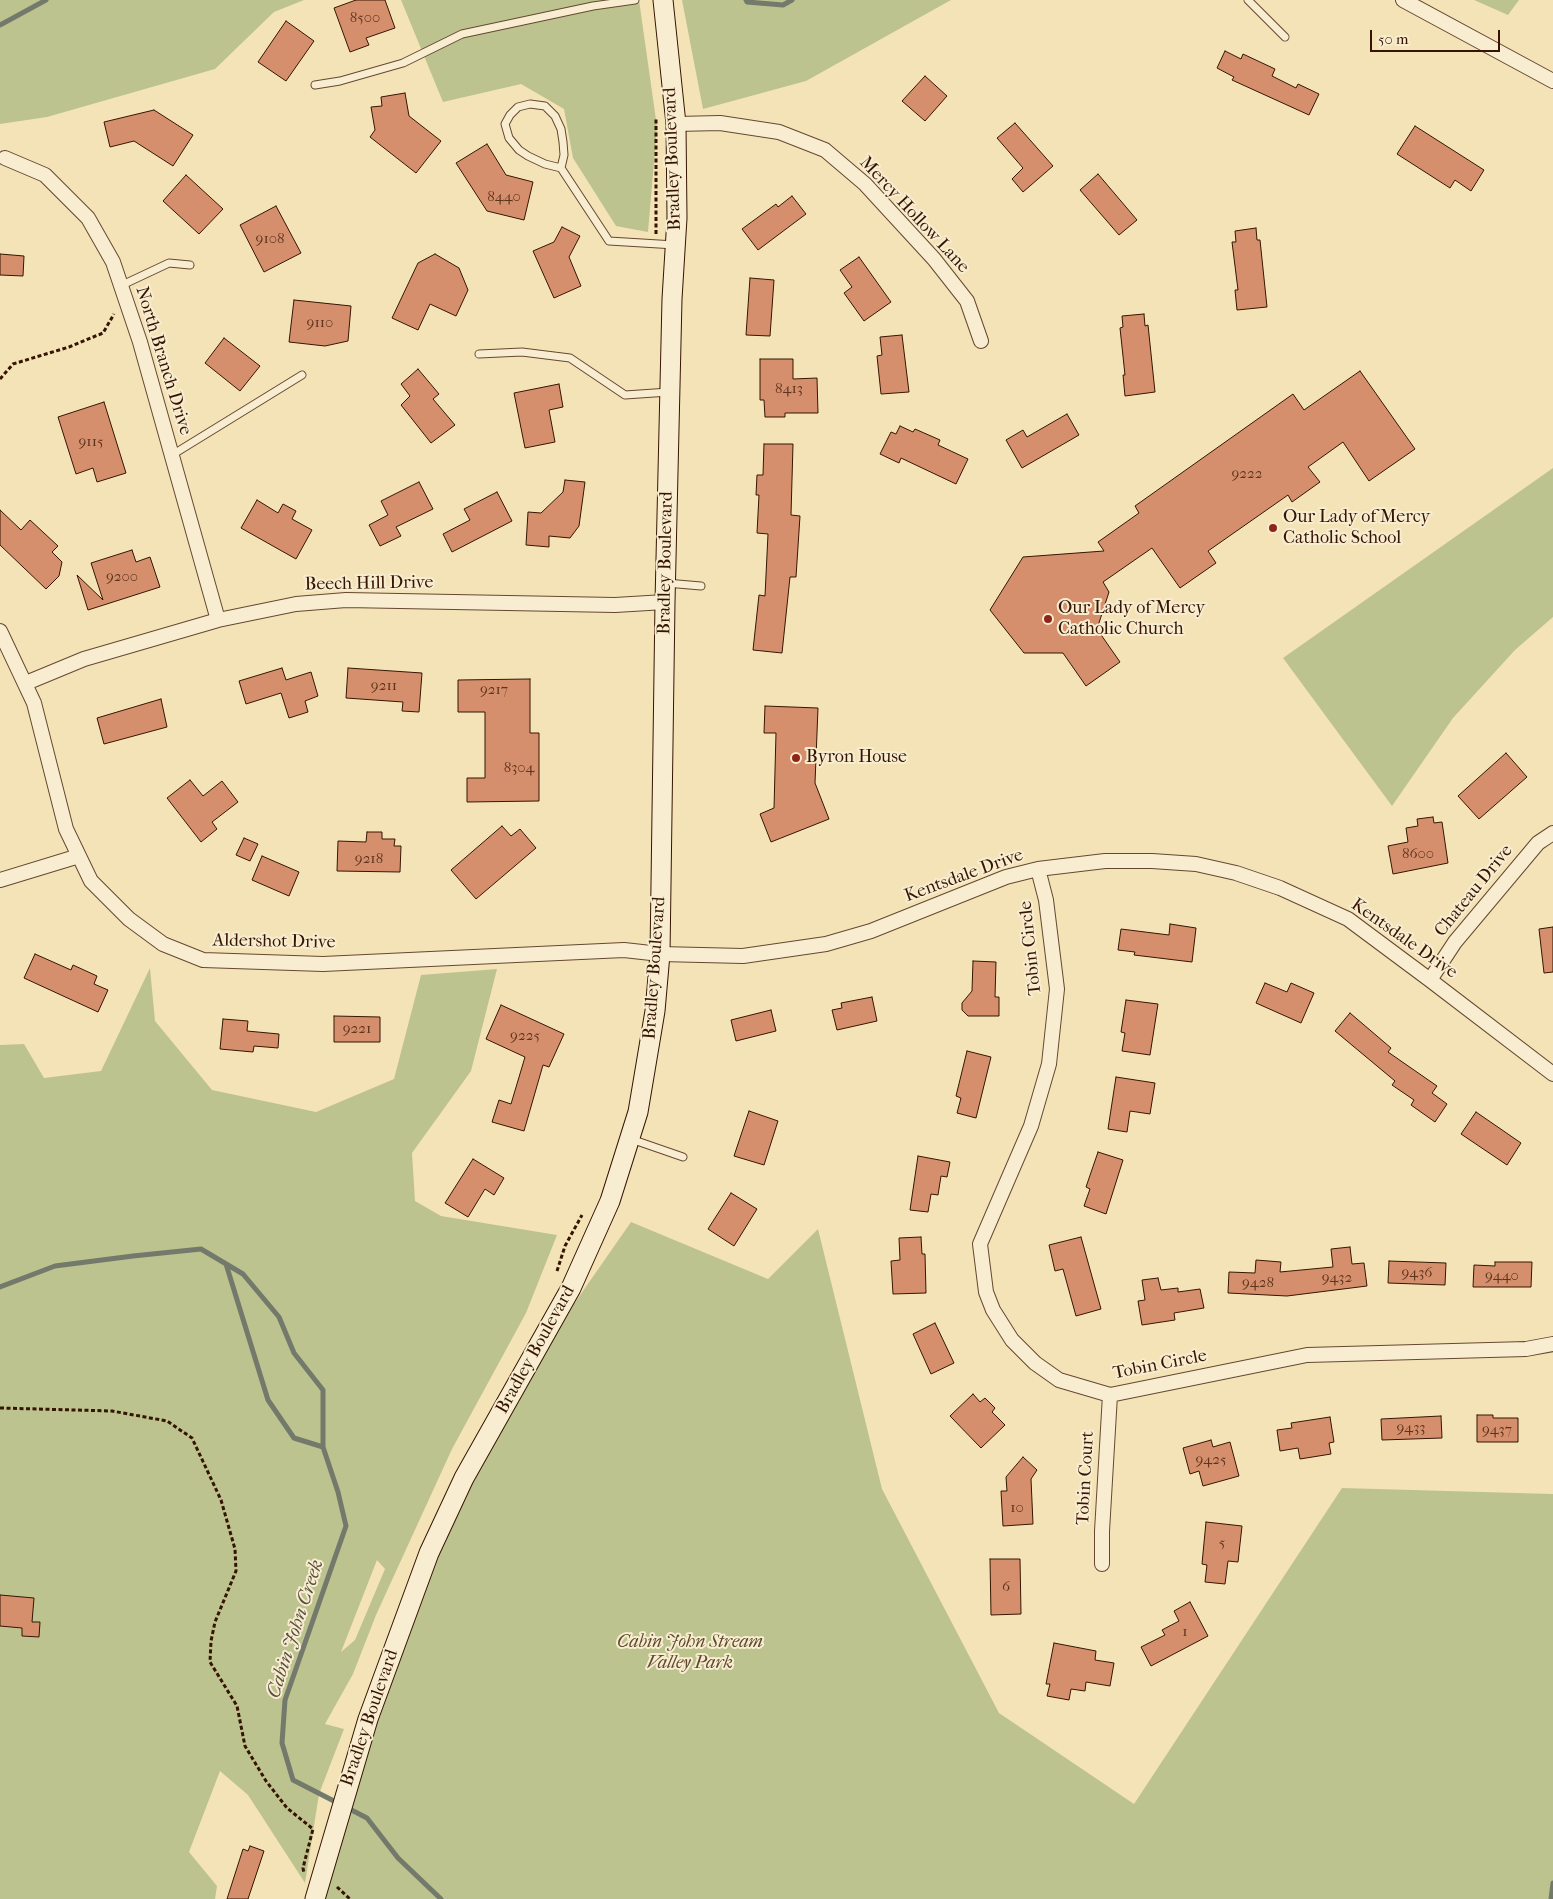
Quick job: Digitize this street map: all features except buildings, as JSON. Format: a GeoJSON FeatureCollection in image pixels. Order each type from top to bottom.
{"type":"FeatureCollection","features":[{"type":"Feature","properties":{"kind":"main road","name":"Bradley Boulevard"},"geometry":{"type":"LineString","coordinates":[[315,1899],[368,1719],[429,1553],[464,1478],[571,1288],[610,1201],[638,1112],[655,1012],[660,954],[665,592],[672,299],[677,218],[676,124],[663,0]]}},
{"type":"Feature","properties":{"kind":"street"},"geometry":{"type":"LineString","coordinates":[[1403,0],[1553,81]]}},
{"type":"Feature","properties":{"kind":"street","name":"Mercy Hollow Lane"},"geometry":{"type":"LineString","coordinates":[[676,124],[720,123],[779,132],[824,150],[865,184],[934,259],[967,301],[981,341]]}},
{"type":"Feature","properties":{"kind":"street","name":"North Branch Drive"},"geometry":{"type":"LineString","coordinates":[[2,160],[45,175],[88,218],[112,262],[140,342],[218,620]]}},
{"type":"Feature","properties":{"kind":"street","name":"Beech Hill Drive"},"geometry":{"type":"LineString","coordinates":[[26,683],[84,659],[218,620],[296,604],[346,600],[615,604],[665,592]]}},
{"type":"Feature","properties":{"kind":"street","name":"Aldershot Drive"},"geometry":{"type":"LineString","coordinates":[[0,631],[34,703],[66,829],[91,881],[128,919],[164,944],[203,960],[323,964],[624,950],[660,954]]}},
{"type":"Feature","properties":{"kind":"street","name":"Chateau Drive"},"geometry":{"type":"LineString","coordinates":[[1430,980],[1455,942],[1538,843],[1553,833]]}},
{"type":"Feature","properties":{"kind":"street"},"geometry":{"type":"LineString","coordinates":[[0,880],[79,856]]}},
{"type":"Feature","properties":{"kind":"street","name":"Kentsdale Drive"},"geometry":{"type":"LineString","coordinates":[[660,954],[744,956],[826,944],[871,931],[1006,877],[1038,869],[1105,861],[1152,861],[1196,864],[1280,888],[1348,919],[1553,1074]]}},
{"type":"Feature","properties":{"kind":"street","name":"Tobin Circle"},"geometry":{"type":"LineString","coordinates":[[1038,869],[1046,900],[1058,989],[1049,1064],[1031,1126],[980,1244],[986,1292],[993,1310],[1012,1340],[1035,1363],[1059,1380],[1110,1395],[1307,1355],[1526,1349],[1553,1344]]}},
{"type":"Feature","properties":{"kind":"street","name":"Tobin Court"},"geometry":{"type":"LineString","coordinates":[[1102,1564],[1102,1531],[1110,1395]]}},
{"type":"Feature","properties":{"kind":"lane"},"geometry":{"type":"LineString","coordinates":[[315,85],[340,81],[403,63],[462,34],[592,6],[635,0]]}},
{"type":"Feature","properties":{"kind":"lane"},"geometry":{"type":"LineString","coordinates":[[1248,0],[1286,37]]}},
{"type":"Feature","properties":{"kind":"lane"},"geometry":{"type":"LineString","coordinates":[[561,168],[564,155],[563,142],[561,129],[555,116],[545,106],[530,104],[518,107],[505,124],[509,138],[518,150],[528,156],[545,164],[561,168],[609,241],[675,245]]}},
{"type":"Feature","properties":{"kind":"lane"},"geometry":{"type":"LineString","coordinates":[[120,286],[169,263],[190,265]]}},
{"type":"Feature","properties":{"kind":"lane"},"geometry":{"type":"LineString","coordinates":[[479,354],[522,352],[570,358],[625,395],[670,392]]}},
{"type":"Feature","properties":{"kind":"lane"},"geometry":{"type":"LineString","coordinates":[[172,455],[302,376]]}},
{"type":"Feature","properties":{"kind":"lane"},"geometry":{"type":"LineString","coordinates":[[665,592],[701,586]]}},
{"type":"Feature","properties":{"kind":"lane"},"geometry":{"type":"LineString","coordinates":[[630,1139],[683,1157]]}},
{"type":"Feature","properties":{"kind":"path"},"geometry":{"type":"LineString","coordinates":[[0,379],[13,364],[69,347],[103,333]]}},
{"type":"Feature","properties":{"kind":"path"},"geometry":{"type":"LineString","coordinates":[[0,1408],[112,1410],[168,1421],[192,1438],[221,1500],[234,1549],[236,1571],[215,1622],[211,1641],[210,1662],[237,1706],[246,1746],[266,1781],[287,1808],[313,1830],[303,1868],[304,1874]]}},
{"type":"Feature","properties":{"kind":"path"},"geometry":{"type":"LineString","coordinates":[[334,1884],[350,1899]]}},
{"type":"Feature","properties":{"kind":"green space"},"geometry":{"type":"Polygon","coordinates":[[[0,0],[304,0],[274,12],[215,69],[47,117],[0,124],[0,0]]]}},
{"type":"Feature","properties":{"kind":"green space"},"geometry":{"type":"Polygon","coordinates":[[[401,0],[639,0],[657,127],[648,232],[616,226],[573,158],[564,109],[521,84],[443,102],[401,0]]]}},
{"type":"Feature","properties":{"kind":"green space"},"geometry":{"type":"Polygon","coordinates":[[[682,0],[951,0],[806,81],[703,109],[682,0]]]}},
{"type":"Feature","properties":{"kind":"green space"},"geometry":{"type":"Polygon","coordinates":[[[1474,0],[1519,0],[1508,15],[1474,0]]]}},
{"type":"Feature","properties":{"kind":"green space"},"geometry":{"type":"Polygon","coordinates":[[[1553,468],[1553,617],[1515,650],[1453,718],[1392,806],[1283,658],[1553,468]]]}},
{"type":"Feature","properties":{"kind":"green space"},"geometry":{"type":"Polygon","coordinates":[[[150,968],[155,1021],[212,1090],[316,1112],[394,1079],[421,975],[497,969],[471,1071],[412,1153],[415,1201],[441,1216],[557,1235],[526,1313],[452,1449],[376,1615],[353,1674],[325,1724],[344,1729],[319,1794],[305,1883],[248,1795],[220,1771],[189,1852],[217,1886],[215,1899],[0,1899],[0,1045],[24,1044],[44,1078],[101,1071],[150,968]],[[377,1560],[341,1652],[355,1640],[385,1569],[377,1560]]]}},
{"type":"Feature","properties":{"kind":"green space","name":"Cabin John Stream Valley Park"},"geometry":{"type":"Polygon","coordinates":[[[631,1222],[768,1279],[818,1229],[882,1489],[999,1713],[1134,1804],[1342,1488],[1553,1494],[1553,1899],[319,1899],[429,1553],[514,1390],[631,1222]]]}},
{"type":"Feature","properties":{"kind":"waterway"},"geometry":{"type":"LineString","coordinates":[[0,25],[46,0]]}},
{"type":"Feature","properties":{"kind":"waterway"},"geometry":{"type":"LineString","coordinates":[[746,0],[747,2],[783,5],[792,0]]}},
{"type":"Feature","properties":{"kind":"waterway","name":"Cabin John Creek"},"geometry":{"type":"LineString","coordinates":[[0,1287],[55,1266],[201,1249],[243,1274],[279,1317],[294,1353],[323,1390],[323,1447],[338,1492],[346,1526],[285,1700],[282,1743],[293,1780],[367,1818],[398,1858],[441,1899]]}},
{"type":"Feature","properties":{"kind":"waterway","name":"Cabin John Creek"},"geometry":{"type":"LineString","coordinates":[[226,1264],[268,1400],[294,1438],[323,1447]]}},
{"type":"Feature","properties":{"kind":"waterway"},"geometry":{"type":"LineString","coordinates":[[1551,1899],[1553,1883]]}},
{"type":"Feature","properties":{"kind":"place","name":"Our Lady of Mercy Catholic School"},"geometry":{"type":"Point","coordinates":[1273,528]}},
{"type":"Feature","properties":{"kind":"place","name":"Our Lady of Mercy Catholic Church"},"geometry":{"type":"Point","coordinates":[1048,619]}},
{"type":"Feature","properties":{"kind":"place","name":"Byron House"},"geometry":{"type":"Point","coordinates":[796,758]}}]}
